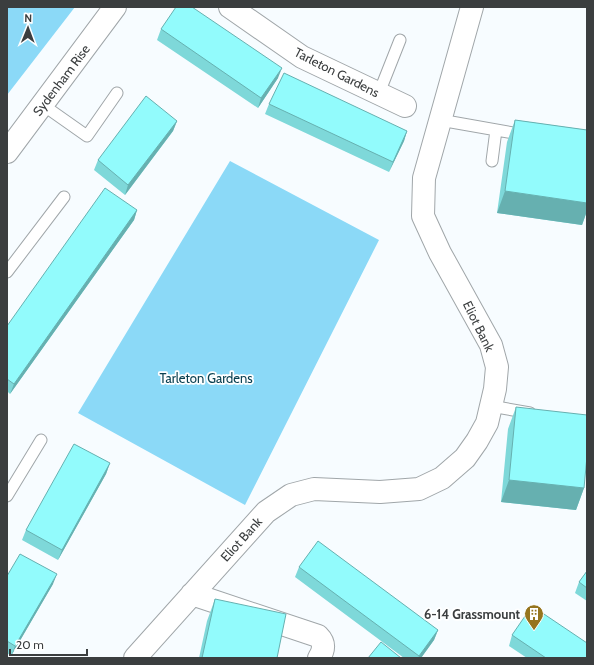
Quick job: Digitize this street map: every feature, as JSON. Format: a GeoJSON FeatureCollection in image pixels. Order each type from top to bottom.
{"type":"FeatureCollection","features":[{"type":"Feature","properties":{"kind":"street","name":"Sydenham Rise"},"geometry":{"type":"LineString","coordinates":[[7,152],[115,7]]}},
{"type":"Feature","properties":{"kind":"street","name":"Tarleton Gardens"},"geometry":{"type":"LineString","coordinates":[[230,7],[302,58],[405,106]]}},
{"type":"Feature","properties":{"kind":"street","name":"Eliot Bank"},"geometry":{"type":"LineString","coordinates":[[135,658],[266,512],[291,495],[314,489],[380,492],[419,489],[442,478],[465,458],[487,423],[495,389],[496,367],[490,345],[440,253],[423,216],[424,178],[472,7]]}},
{"type":"Feature","properties":{"kind":"street"},"geometry":{"type":"LineString","coordinates":[[192,594],[318,636],[322,640],[323,644],[323,650],[319,658]]}},
{"type":"Feature","properties":{"kind":"lane"},"geometry":{"type":"LineString","coordinates":[[379,93],[400,40]]}},
{"type":"Feature","properties":{"kind":"lane"},"geometry":{"type":"LineString","coordinates":[[43,104],[87,136],[117,93]]}},
{"type":"Feature","properties":{"kind":"lane"},"geometry":{"type":"LineString","coordinates":[[440,120],[532,136]]}},
{"type":"Feature","properties":{"kind":"lane"},"geometry":{"type":"LineString","coordinates":[[492,161],[496,130]]}},
{"type":"Feature","properties":{"kind":"lane"},"geometry":{"type":"LineString","coordinates":[[7,272],[64,197]]}},
{"type":"Feature","properties":{"kind":"lane"},"geometry":{"type":"LineString","coordinates":[[491,406],[544,416]]}},
{"type":"Feature","properties":{"kind":"lane"},"geometry":{"type":"LineString","coordinates":[[7,496],[41,440]]}},
{"type":"Feature","properties":{"kind":"green space"},"geometry":{"type":"Polygon","coordinates":[[[7,7],[75,7],[7,95],[7,7]]]}},
{"type":"Feature","properties":{"kind":"green space","name":"Tarleton Gardens"},"geometry":{"type":"Polygon","coordinates":[[[230,161],[379,240],[245,505],[78,413],[230,161]]]}},
{"type":"Feature","properties":{"kind":"building"},"geometry":{"type":"Polygon","coordinates":[[[176,7],[192,7],[282,68],[261,98],[161,29],[176,7]]]}},
{"type":"Feature","properties":{"kind":"building"},"geometry":{"type":"Polygon","coordinates":[[[284,73],[407,131],[393,162],[269,104],[284,73]]]}},
{"type":"Feature","properties":{"kind":"building"},"geometry":{"type":"Polygon","coordinates":[[[146,96],[177,121],[128,185],[98,160],[146,96]]]}},
{"type":"Feature","properties":{"kind":"building"},"geometry":{"type":"Polygon","coordinates":[[[515,120],[587,130],[587,203],[505,191],[515,120]]]}},
{"type":"Feature","properties":{"kind":"building"},"geometry":{"type":"Polygon","coordinates":[[[105,188],[137,210],[14,384],[7,379],[7,326],[105,188]]]}},
{"type":"Feature","properties":{"kind":"building"},"geometry":{"type":"Polygon","coordinates":[[[516,407],[587,415],[587,456],[584,488],[509,480],[516,407]]]}},
{"type":"Feature","properties":{"kind":"building"},"geometry":{"type":"Polygon","coordinates":[[[74,444],[110,463],[62,550],[26,530],[74,444]]]}},
{"type":"Feature","properties":{"kind":"building"},"geometry":{"type":"Polygon","coordinates":[[[318,541],[438,630],[419,656],[299,567],[318,541]]]}},
{"type":"Feature","properties":{"kind":"building"},"geometry":{"type":"Polygon","coordinates":[[[20,554],[57,574],[15,646],[7,641],[7,576],[20,554]]]}},
{"type":"Feature","properties":{"kind":"building"},"geometry":{"type":"Polygon","coordinates":[[[587,571],[587,588],[579,582],[587,571]]]}},
{"type":"Feature","properties":{"kind":"building"},"geometry":{"type":"Polygon","coordinates":[[[215,599],[286,614],[277,658],[202,658],[215,599]]]}},
{"type":"Feature","properties":{"kind":"building","name":"6-14 Grassmount"},"geometry":{"type":"Polygon","coordinates":[[[532,606],[587,643],[587,658],[546,658],[512,635],[532,606]]]}},
{"type":"Feature","properties":{"kind":"building"},"geometry":{"type":"Polygon","coordinates":[[[381,642],[401,658],[368,658],[381,642]]]}},
{"type":"Feature","properties":{"kind":"place","name":"6-14 Grassmount"},"geometry":{"type":"Point","coordinates":[534,631]}}]}
